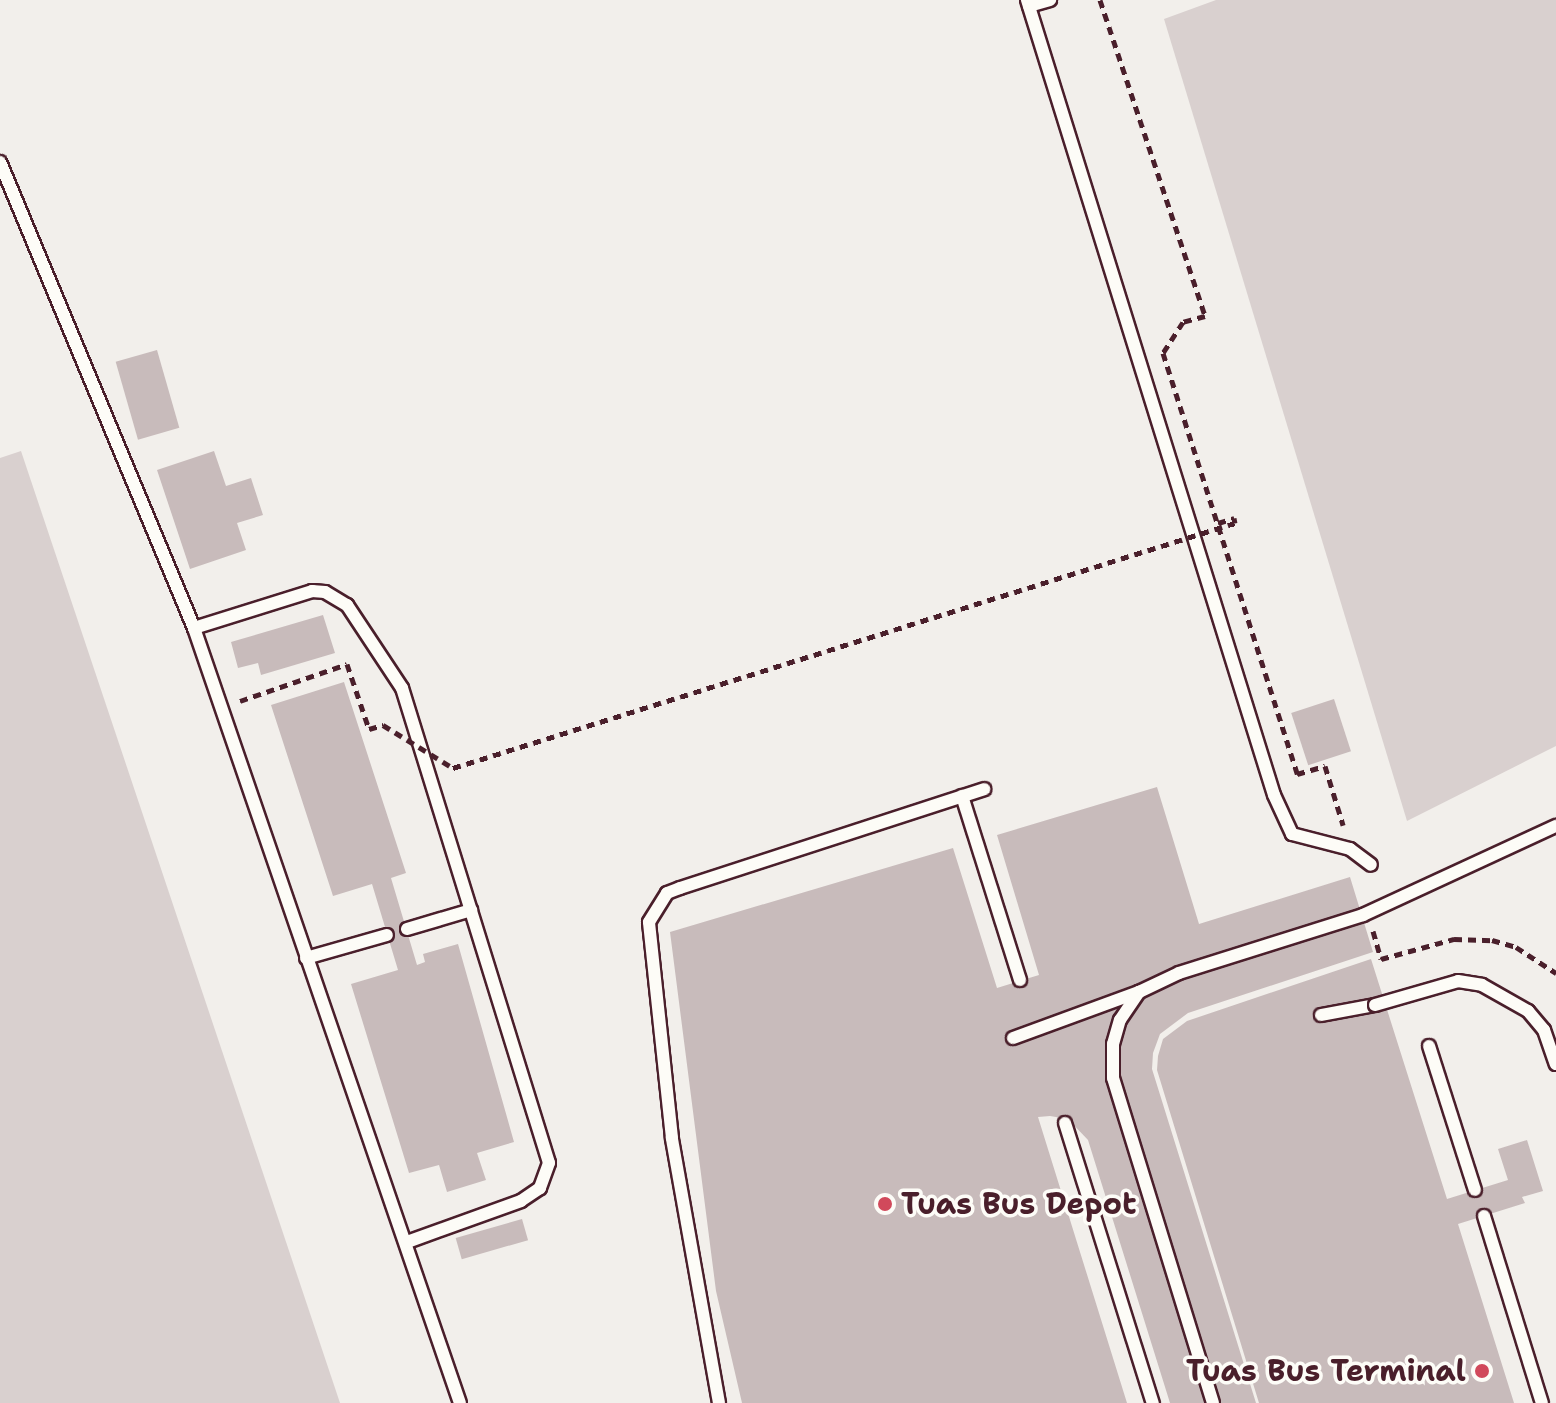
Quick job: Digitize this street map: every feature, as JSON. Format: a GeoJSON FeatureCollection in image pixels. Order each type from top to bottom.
{"type":"FeatureCollection","features":[{"type":"Feature","properties":{"kind":"lane"},"geometry":{"type":"LineString","coordinates":[[1050,0],[1028,3],[1274,795],[1292,834],[1350,849],[1371,865]]}},
{"type":"Feature","properties":{"kind":"lane"},"geometry":{"type":"LineString","coordinates":[[0,162],[194,628],[460,1403]]}},
{"type":"Feature","properties":{"kind":"lane"},"geometry":{"type":"LineString","coordinates":[[194,628],[312,591],[347,605],[402,688],[549,1163],[540,1188],[521,1201],[407,1242]]}},
{"type":"Feature","properties":{"kind":"lane"},"geometry":{"type":"LineString","coordinates":[[719,1403],[672,1138],[649,922],[667,893],[984,789]]}},
{"type":"Feature","properties":{"kind":"lane"},"geometry":{"type":"LineString","coordinates":[[962,796],[1020,980]]}},
{"type":"Feature","properties":{"kind":"lane"},"geometry":{"type":"LineString","coordinates":[[1013,1038],[1139,992],[1179,973],[1363,915],[1556,826]]}},
{"type":"Feature","properties":{"kind":"lane"},"geometry":{"type":"LineString","coordinates":[[407,929],[471,910]]}},
{"type":"Feature","properties":{"kind":"lane"},"geometry":{"type":"LineString","coordinates":[[306,958],[387,935]]}},
{"type":"Feature","properties":{"kind":"lane"},"geometry":{"type":"LineString","coordinates":[[1321,1015],[1375,1005],[1458,981],[1482,985],[1528,1011],[1544,1030],[1556,1064]]}},
{"type":"Feature","properties":{"kind":"lane"},"geometry":{"type":"LineString","coordinates":[[1139,992],[1120,1020],[1113,1044],[1113,1078],[1213,1403]]}},
{"type":"Feature","properties":{"kind":"lane"},"geometry":{"type":"LineString","coordinates":[[1429,1046],[1475,1190]]}},
{"type":"Feature","properties":{"kind":"lane"},"geometry":{"type":"LineString","coordinates":[[1065,1123],[1153,1403]]}},
{"type":"Feature","properties":{"kind":"lane"},"geometry":{"type":"LineString","coordinates":[[1484,1216],[1542,1403]]}},
{"type":"Feature","properties":{"kind":"path"},"geometry":{"type":"LineString","coordinates":[[1100,0],[1205,316],[1183,322],[1163,353],[1297,774],[1325,766],[1350,849]]}},
{"type":"Feature","properties":{"kind":"path"},"geometry":{"type":"LineString","coordinates":[[221,707],[347,664],[369,729],[383,725],[453,768],[1235,523],[1234,518],[1218,523]]}},
{"type":"Feature","properties":{"kind":"path"},"geometry":{"type":"LineString","coordinates":[[1370,917],[1381,959],[1454,939],[1492,940],[1516,947],[1556,973]]}},
{"type":"Feature","properties":{"kind":"shaded area"},"geometry":{"type":"Polygon","coordinates":[[[1216,0],[1556,0],[1556,746],[1407,821],[1164,19],[1216,0]]]}},
{"type":"Feature","properties":{"kind":"shaded area"},"geometry":{"type":"Polygon","coordinates":[[[21,451],[340,1403],[0,1403],[0,458],[21,451]]]}},
{"type":"Feature","properties":{"kind":"building"},"geometry":{"type":"Polygon","coordinates":[[[157,350],[179,428],[138,440],[116,362],[157,350]]]}},
{"type":"Feature","properties":{"kind":"building"},"geometry":{"type":"Polygon","coordinates":[[[214,451],[226,486],[251,478],[263,515],[237,523],[246,550],[190,569],[157,470],[214,451]]]}},
{"type":"Feature","properties":{"kind":"building"},"geometry":{"type":"Polygon","coordinates":[[[323,615],[335,653],[261,675],[258,663],[238,668],[231,642],[323,615]]]}},
{"type":"Feature","properties":{"kind":"building"},"geometry":{"type":"Polygon","coordinates":[[[344,682],[406,873],[391,878],[417,965],[425,962],[423,954],[458,944],[514,1142],[477,1153],[486,1180],[447,1192],[439,1165],[409,1173],[351,984],[398,970],[372,884],[333,896],[271,705],[344,682]]]}},
{"type":"Feature","properties":{"kind":"building"},"geometry":{"type":"Polygon","coordinates":[[[1334,699],[1351,751],[1308,765],[1291,713],[1334,699]]]}},
{"type":"Feature","properties":{"kind":"building","name":"Tuas Bus Depot"},"geometry":{"type":"Polygon","coordinates":[[[1157,787],[1199,924],[1350,877],[1373,952],[1188,1013],[1160,1034],[1153,1053],[1152,1069],[1256,1403],[1170,1403],[1088,1140],[1068,1119],[1050,1116],[1038,1117],[1127,1403],[742,1403],[716,1291],[670,932],[953,848],[997,988],[1039,975],[997,835],[1157,787]]]}},
{"type":"Feature","properties":{"kind":"building"},"geometry":{"type":"Polygon","coordinates":[[[1371,959],[1447,1199],[1508,1180],[1498,1149],[1527,1140],[1543,1191],[1522,1197],[1525,1203],[1458,1224],[1514,1403],[1259,1403],[1157,1070],[1158,1056],[1163,1039],[1187,1021],[1371,959]]]}},
{"type":"Feature","properties":{"kind":"building"},"geometry":{"type":"Polygon","coordinates":[[[522,1219],[528,1240],[462,1259],[456,1238],[522,1219]]]}},
{"type":"Feature","properties":{"kind":"place","name":"Tuas Bus Depot"},"geometry":{"type":"Point","coordinates":[885,1204]}},
{"type":"Feature","properties":{"kind":"place","name":"Tuas Bus Terminal"},"geometry":{"type":"Point","coordinates":[1482,1371]}}]}
